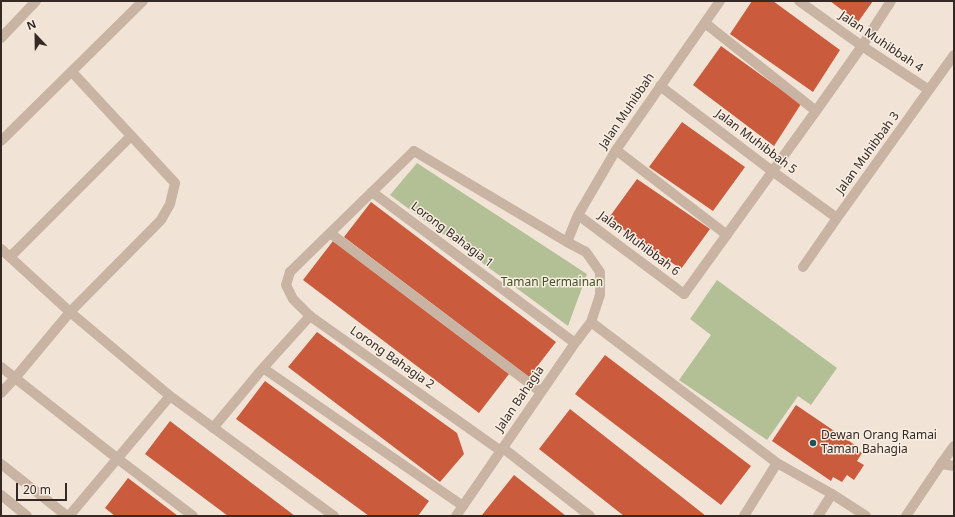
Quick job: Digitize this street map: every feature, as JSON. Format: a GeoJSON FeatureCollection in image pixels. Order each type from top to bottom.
{"type":"FeatureCollection","features":[{"type":"Feature","properties":{"kind":"street"},"geometry":{"type":"LineString","coordinates":[[1,38],[36,1]]}},
{"type":"Feature","properties":{"kind":"street"},"geometry":{"type":"LineString","coordinates":[[1,141],[143,1]]}},
{"type":"Feature","properties":{"kind":"street","name":"Jalan Muhibbah"},"geometry":{"type":"LineString","coordinates":[[567,242],[578,215],[616,150],[720,1]]}},
{"type":"Feature","properties":{"kind":"street","name":"Jalan Muhibbah 4"},"geometry":{"type":"LineString","coordinates":[[799,1],[862,46],[929,90]]}},
{"type":"Feature","properties":{"kind":"street"},"geometry":{"type":"LineString","coordinates":[[616,150],[727,235],[862,46],[891,1]]}},
{"type":"Feature","properties":{"kind":"street"},"geometry":{"type":"LineString","coordinates":[[705,23],[816,110]]}},
{"type":"Feature","properties":{"kind":"street","name":"Jalan Muhibbah 3"},"geometry":{"type":"LineString","coordinates":[[803,268],[954,55]]}},
{"type":"Feature","properties":{"kind":"street"},"geometry":{"type":"LineString","coordinates":[[1,393],[70,312],[161,220],[170,204],[175,183],[72,72]]}},
{"type":"Feature","properties":{"kind":"street","name":"Jalan Muhibbah 5"},"geometry":{"type":"LineString","coordinates":[[660,86],[837,218]]}},
{"type":"Feature","properties":{"kind":"street"},"geometry":{"type":"LineString","coordinates":[[10,257],[130,136]]}},
{"type":"Feature","properties":{"kind":"street","name":"Jalan Bahagia"},"geometry":{"type":"LineString","coordinates":[[372,192],[414,151],[586,252],[600,272],[600,295],[592,322],[574,343],[456,516]]}},
{"type":"Feature","properties":{"kind":"street"},"geometry":{"type":"LineString","coordinates":[[372,192],[330,233],[541,392]]}},
{"type":"Feature","properties":{"kind":"street","name":"Lorong Bahagia 1"},"geometry":{"type":"LineString","coordinates":[[372,192],[574,343]]}},
{"type":"Feature","properties":{"kind":"street","name":"Jalan Muhibbah 6"},"geometry":{"type":"LineString","coordinates":[[578,215],[684,294],[727,235]]}},
{"type":"Feature","properties":{"kind":"street","name":"Lorong Bahagia 2"},"geometry":{"type":"LineString","coordinates":[[330,233],[290,272],[286,285],[293,299],[310,316],[502,449],[590,516]]}},
{"type":"Feature","properties":{"kind":"street"},"geometry":{"type":"LineString","coordinates":[[1,249],[70,312],[170,396],[334,516]]}},
{"type":"Feature","properties":{"kind":"street"},"geometry":{"type":"LineString","coordinates":[[213,428],[310,316]]}},
{"type":"Feature","properties":{"kind":"street"},"geometry":{"type":"LineString","coordinates":[[592,322],[777,463],[832,494],[866,516]]}},
{"type":"Feature","properties":{"kind":"street"},"geometry":{"type":"LineString","coordinates":[[1,367],[193,516]]}},
{"type":"Feature","properties":{"kind":"street"},"geometry":{"type":"LineString","coordinates":[[264,368],[463,506]]}},
{"type":"Feature","properties":{"kind":"street"},"geometry":{"type":"LineString","coordinates":[[1,464],[68,516],[170,396]]}},
{"type":"Feature","properties":{"kind":"street"},"geometry":{"type":"LineString","coordinates":[[906,516],[954,446]]}},
{"type":"Feature","properties":{"kind":"street"},"geometry":{"type":"LineString","coordinates":[[744,516],[777,463]]}},
{"type":"Feature","properties":{"kind":"street"},"geometry":{"type":"LineString","coordinates":[[941,464],[954,466]]}},
{"type":"Feature","properties":{"kind":"street"},"geometry":{"type":"LineString","coordinates":[[818,516],[832,494]]}},
{"type":"Feature","properties":{"kind":"street"},"geometry":{"type":"LineString","coordinates":[[1,495],[27,516]]}},
{"type":"Feature","properties":{"kind":"green space","name":"Taman Permainan"},"geometry":{"type":"Polygon","coordinates":[[[417,163],[587,274],[568,326],[390,195],[417,163]]]}},
{"type":"Feature","properties":{"kind":"green space"},"geometry":{"type":"Polygon","coordinates":[[[717,280],[837,368],[811,405],[798,396],[767,440],[679,380],[711,335],[690,319],[717,280]]]}},
{"type":"Feature","properties":{"kind":"building"},"geometry":{"type":"Polygon","coordinates":[[[752,1],[773,1],[840,50],[813,92],[730,34],[752,1]]]}},
{"type":"Feature","properties":{"kind":"building"},"geometry":{"type":"Polygon","coordinates":[[[830,1],[873,1],[858,22],[830,1]]]}},
{"type":"Feature","properties":{"kind":"building"},"geometry":{"type":"Polygon","coordinates":[[[721,46],[801,104],[774,146],[693,85],[721,46]]]}},
{"type":"Feature","properties":{"kind":"building"},"geometry":{"type":"Polygon","coordinates":[[[682,122],[745,167],[713,211],[649,167],[682,122]]]}},
{"type":"Feature","properties":{"kind":"building"},"geometry":{"type":"Polygon","coordinates":[[[637,179],[710,229],[681,269],[608,219],[637,179]]]}},
{"type":"Feature","properties":{"kind":"building"},"geometry":{"type":"Polygon","coordinates":[[[371,202],[556,342],[529,377],[344,237],[371,202]]]}},
{"type":"Feature","properties":{"kind":"building"},"geometry":{"type":"Polygon","coordinates":[[[333,241],[509,374],[479,413],[303,280],[333,241]]]}},
{"type":"Feature","properties":{"kind":"building"},"geometry":{"type":"Polygon","coordinates":[[[317,332],[457,433],[464,454],[440,482],[288,367],[317,332]]]}},
{"type":"Feature","properties":{"kind":"building"},"geometry":{"type":"Polygon","coordinates":[[[605,355],[751,466],[721,505],[575,394],[605,355]]]}},
{"type":"Feature","properties":{"kind":"building"},"geometry":{"type":"Polygon","coordinates":[[[265,381],[429,501],[418,516],[369,516],[236,419],[265,381]]]}},
{"type":"Feature","properties":{"kind":"building","name":"Dewan Orang Ramai Taman Bahagia"},"geometry":{"type":"Polygon","coordinates":[[[796,405],[855,445],[853,448],[862,453],[857,461],[864,465],[854,480],[847,475],[842,482],[833,477],[831,481],[772,441],[796,405]]]}},
{"type":"Feature","properties":{"kind":"building"},"geometry":{"type":"Polygon","coordinates":[[[570,409],[706,516],[624,516],[539,449],[570,409]]]}},
{"type":"Feature","properties":{"kind":"building"},"geometry":{"type":"Polygon","coordinates":[[[170,421],[295,516],[228,516],[145,454],[170,421]]]}},
{"type":"Feature","properties":{"kind":"building"},"geometry":{"type":"Polygon","coordinates":[[[514,475],[566,516],[483,516],[482,515],[514,475]]]}},
{"type":"Feature","properties":{"kind":"building"},"geometry":{"type":"Polygon","coordinates":[[[128,478],[178,516],[115,516],[105,508],[128,478]]]}},
{"type":"Feature","properties":{"kind":"place","name":"Dewan Orang Ramai Taman Bahagia"},"geometry":{"type":"Point","coordinates":[813,443]}}]}
